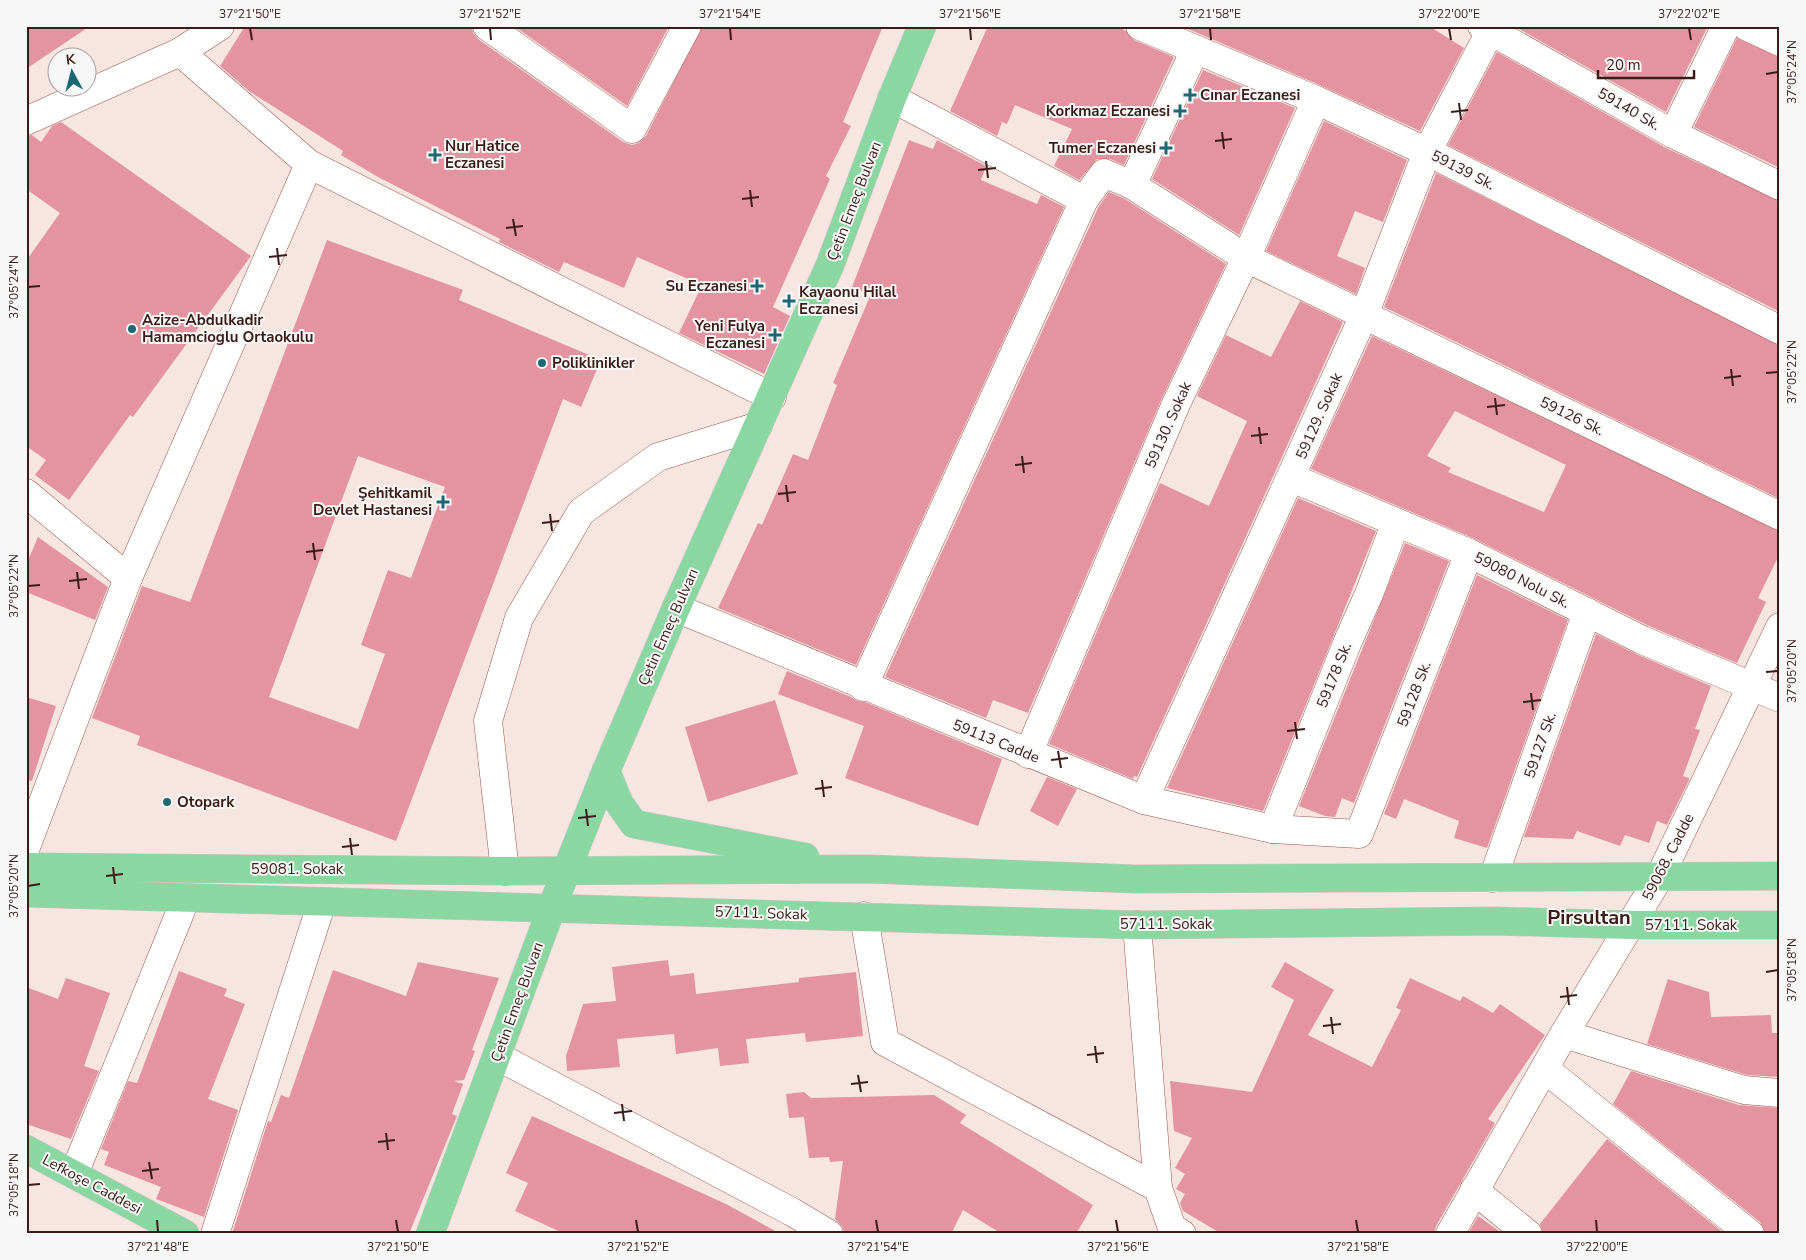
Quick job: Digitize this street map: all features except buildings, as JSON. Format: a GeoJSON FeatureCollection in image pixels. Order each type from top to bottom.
{"type":"FeatureCollection","features":[{"type":"Feature","properties":{"kind":"main road","name":"Çetin Emeç Bulvarı"},"geometry":{"type":"LineString","coordinates":[[430,1234],[552,907],[606,771],[676,608],[830,265],[892,98],[922,26]]}},
{"type":"Feature","properties":{"kind":"main road"},"geometry":{"type":"LineString","coordinates":[[606,771],[619,803],[634,824],[868,869],[1135,879],[1780,876]]}},
{"type":"Feature","properties":{"kind":"main road","name":"59081. Sokak"},"geometry":{"type":"LineString","coordinates":[[26,866],[505,871],[868,869]]}},
{"type":"Feature","properties":{"kind":"main road","name":"59081. Sokak"},"geometry":{"type":"LineString","coordinates":[[26,893],[552,907]]}},
{"type":"Feature","properties":{"kind":"main road","name":"57111. Sokak"},"geometry":{"type":"LineString","coordinates":[[552,907],[1138,925],[1496,921],[1631,925],[1780,925]]}},
{"type":"Feature","properties":{"kind":"main road","name":"Lefkoşe Caddesi"},"geometry":{"type":"LineString","coordinates":[[26,1149],[181,1233]]}},
{"type":"Feature","properties":{"kind":"street"},"geometry":{"type":"LineString","coordinates":[[27,120],[180,52],[220,26]]}},
{"type":"Feature","properties":{"kind":"street"},"geometry":{"type":"LineString","coordinates":[[486,26],[632,129],[687,26]]}},
{"type":"Feature","properties":{"kind":"street","name":"59139 Sk."},"geometry":{"type":"LineString","coordinates":[[1140,26],[1316,100],[1427,152],[1780,330]]}},
{"type":"Feature","properties":{"kind":"street"},"geometry":{"type":"LineString","coordinates":[[1673,134],[1726,26]]}},
{"type":"Feature","properties":{"kind":"street"},"geometry":{"type":"LineString","coordinates":[[1746,26],[1780,42]]}},
{"type":"Feature","properties":{"kind":"street","name":"59140 Sk."},"geometry":{"type":"LineString","coordinates":[[1486,28],[1673,134],[1780,186]]}},
{"type":"Feature","properties":{"kind":"street","name":"59129. Sokak"},"geometry":{"type":"LineString","coordinates":[[1144,800],[1292,478],[1364,315],[1427,152],[1486,28]]}},
{"type":"Feature","properties":{"kind":"street"},"geometry":{"type":"LineString","coordinates":[[1132,185],[1196,50]]}},
{"type":"Feature","properties":{"kind":"street"},"geometry":{"type":"LineString","coordinates":[[180,52],[309,164],[772,397]]}},
{"type":"Feature","properties":{"kind":"street"},"geometry":{"type":"LineString","coordinates":[[864,687],[1084,200],[892,98]]}},
{"type":"Feature","properties":{"kind":"street","name":"59130. Sokak"},"geometry":{"type":"LineString","coordinates":[[1028,754],[1176,404],[1246,258],[1316,100]]}},
{"type":"Feature","properties":{"kind":"street"},"geometry":{"type":"LineString","coordinates":[[26,847],[128,578],[309,164]]}},
{"type":"Feature","properties":{"kind":"street","name":"59126 Sk."},"geometry":{"type":"LineString","coordinates":[[1084,200],[1104,173],[1132,185],[1246,258],[1780,516]]}},
{"type":"Feature","properties":{"kind":"street"},"geometry":{"type":"LineString","coordinates":[[505,871],[488,721],[520,618],[581,512],[658,456],[758,426]]}},
{"type":"Feature","properties":{"kind":"street","name":"59080 Nolu Sk."},"geometry":{"type":"LineString","coordinates":[[1292,478],[1469,553],[1642,640],[1780,698]]}},
{"type":"Feature","properties":{"kind":"street"},"geometry":{"type":"LineString","coordinates":[[26,493],[128,578]]}},
{"type":"Feature","properties":{"kind":"street","name":"59178 Sk."},"geometry":{"type":"LineString","coordinates":[[1273,830],[1348,641],[1369,594],[1396,522]]}},
{"type":"Feature","properties":{"kind":"street","name":"59128 Sk."},"geometry":{"type":"LineString","coordinates":[[1359,834],[1469,553]]}},
{"type":"Feature","properties":{"kind":"street","name":"59113 Cadde"},"geometry":{"type":"LineString","coordinates":[[676,608],[864,687],[1144,800],[1273,830],[1359,834]]}},
{"type":"Feature","properties":{"kind":"street","name":"59127 Sk."},"geometry":{"type":"LineString","coordinates":[[1493,878],[1587,612]]}},
{"type":"Feature","properties":{"kind":"street","name":"59068. Cadde"},"geometry":{"type":"LineString","coordinates":[[1450,1234],[1546,1069],[1564,1034],[1660,876],[1780,627]]}},
{"type":"Feature","properties":{"kind":"street"},"geometry":{"type":"LineString","coordinates":[[74,1174],[186,898]]}},
{"type":"Feature","properties":{"kind":"street"},"geometry":{"type":"LineString","coordinates":[[215,1234],[322,902]]}},
{"type":"Feature","properties":{"kind":"street"},"geometry":{"type":"LineString","coordinates":[[864,916],[885,1042],[1158,1188]]}},
{"type":"Feature","properties":{"kind":"street"},"geometry":{"type":"LineString","coordinates":[[1138,925],[1158,1188],[1174,1232]]}},
{"type":"Feature","properties":{"kind":"street"},"geometry":{"type":"LineString","coordinates":[[1564,1034],[1744,1090],[1780,1093]]}},
{"type":"Feature","properties":{"kind":"street"},"geometry":{"type":"LineString","coordinates":[[497,1056],[783,1207],[829,1234]]}},
{"type":"Feature","properties":{"kind":"street"},"geometry":{"type":"LineString","coordinates":[[1546,1069],[1750,1234]]}},
{"type":"Feature","properties":{"kind":"street"},"geometry":{"type":"LineString","coordinates":[[1474,1190],[1528,1234]]}},
{"type":"Feature","properties":{"kind":"place","name":"Cınar Eczanesi"},"geometry":{"type":"Point","coordinates":[1190,95]}},
{"type":"Feature","properties":{"kind":"place","name":"Korkmaz Eczanesi"},"geometry":{"type":"Point","coordinates":[1180,111]}},
{"type":"Feature","properties":{"kind":"place","name":"Tumer Eczanesi"},"geometry":{"type":"Point","coordinates":[1166,148]}},
{"type":"Feature","properties":{"kind":"place","name":"Nur Hatice Eczanesi"},"geometry":{"type":"Point","coordinates":[435,155]}},
{"type":"Feature","properties":{"kind":"place","name":"Su Eczanesi"},"geometry":{"type":"Point","coordinates":[757,286]}},
{"type":"Feature","properties":{"kind":"place","name":"Kayaonu Hilal Eczanesi"},"geometry":{"type":"Point","coordinates":[789,301]}},
{"type":"Feature","properties":{"kind":"place","name":"Azize-Abdulkadir Hamamcioglu Ortaokulu"},"geometry":{"type":"Point","coordinates":[132,329]}},
{"type":"Feature","properties":{"kind":"place","name":"Yeni Fulya Eczanesi"},"geometry":{"type":"Point","coordinates":[775,335]}},
{"type":"Feature","properties":{"kind":"place","name":"Poliklinikler"},"geometry":{"type":"Point","coordinates":[542,363]}},
{"type":"Feature","properties":{"kind":"place","name":"Şehitkamil Devlet Hastanesi"},"geometry":{"type":"Point","coordinates":[443,502]}},
{"type":"Feature","properties":{"kind":"place","name":"Otopark"},"geometry":{"type":"Point","coordinates":[167,802]}},
{"type":"Feature","properties":{"kind":"district","name":"Pirsultan"},"geometry":{"type":"Point","coordinates":[1589,917]}}]}
